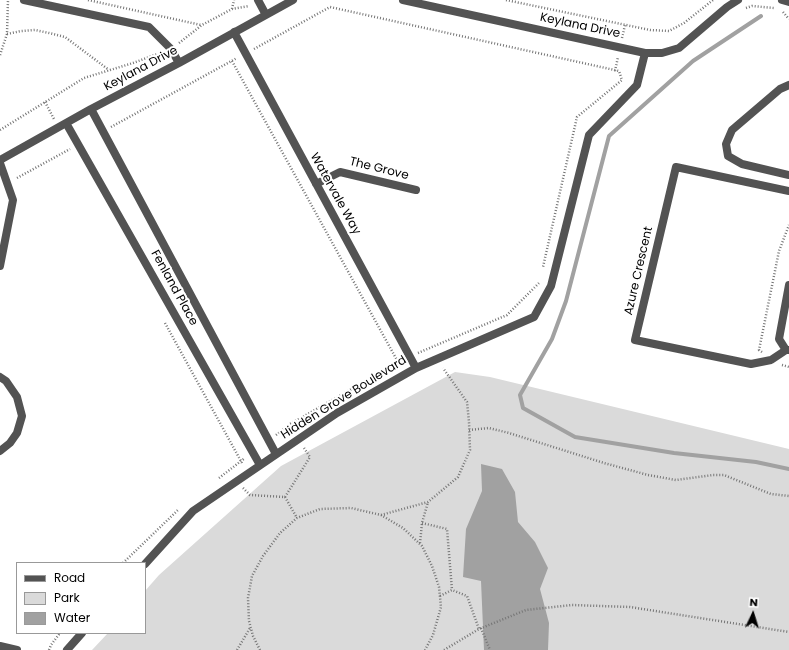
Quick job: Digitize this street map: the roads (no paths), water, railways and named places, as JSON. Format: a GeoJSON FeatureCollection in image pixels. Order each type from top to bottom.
{"type":"FeatureCollection","features":[{"type":"Feature","properties":{"kind":"street"},"geometry":{"type":"LineString","coordinates":[[24,0],[149,27],[171,49],[179,63]]}},
{"type":"Feature","properties":{"kind":"street"},"geometry":{"type":"LineString","coordinates":[[258,0],[266,15]]}},
{"type":"Feature","properties":{"kind":"street","name":"Keylana Drive"},"geometry":{"type":"LineString","coordinates":[[0,162],[91,109],[179,63],[293,0]]}},
{"type":"Feature","properties":{"kind":"street","name":"Keylana Drive"},"geometry":{"type":"LineString","coordinates":[[403,0],[645,53],[662,53],[679,48],[727,7],[738,0]]}},
{"type":"Feature","properties":{"kind":"street"},"geometry":{"type":"LineString","coordinates":[[782,0],[789,2]]}},
{"type":"Feature","properties":{"kind":"street","name":"Watervale Way"},"geometry":{"type":"LineString","coordinates":[[234,32],[244,54],[416,368]]}},
{"type":"Feature","properties":{"kind":"street","name":"Hidden Grove Boulevard"},"geometry":{"type":"LineString","coordinates":[[146,563],[193,511],[338,413],[416,368],[534,317],[551,286],[588,135],[637,85],[645,53]]}},
{"type":"Feature","properties":{"kind":"street"},"geometry":{"type":"LineString","coordinates":[[789,85],[780,89],[732,130],[726,144],[728,156],[742,164],[789,175]]}},
{"type":"Feature","properties":{"kind":"street","name":"Fenland Place"},"geometry":{"type":"LineString","coordinates":[[91,109],[276,454]]}},
{"type":"Feature","properties":{"kind":"street","name":"Fenland Place"},"geometry":{"type":"LineString","coordinates":[[66,123],[260,465]]}},
{"type":"Feature","properties":{"kind":"street"},"geometry":{"type":"LineString","coordinates":[[0,162],[13,200],[0,266]]}},
{"type":"Feature","properties":{"kind":"street","name":"Azure Crescent"},"geometry":{"type":"LineString","coordinates":[[788,350],[771,360],[751,364],[635,340],[676,167],[789,191]]}},
{"type":"Feature","properties":{"kind":"street","name":"The Grove"},"geometry":{"type":"LineString","coordinates":[[316,184],[340,172],[416,190]]}},
{"type":"Feature","properties":{"kind":"street"},"geometry":{"type":"LineString","coordinates":[[788,350],[779,339],[789,285]]}},
{"type":"Feature","properties":{"kind":"street"},"geometry":{"type":"LineString","coordinates":[[0,377],[6,381],[17,398],[22,416],[17,433],[10,443],[0,451]]}},
{"type":"Feature","properties":{"kind":"street"},"geometry":{"type":"LineString","coordinates":[[67,650],[81,634]]}},
{"type":"Feature","properties":{"kind":"street"},"geometry":{"type":"LineString","coordinates":[[0,646],[17,650]]}},
{"type":"Feature","properties":{"kind":"water"},"geometry":{"type":"Polygon","coordinates":[[[481,464],[502,469],[515,492],[518,522],[535,542],[548,568],[540,589],[549,623],[548,650],[484,650],[481,581],[463,577],[466,529],[482,491],[481,464]]]}},
{"type":"Feature","properties":{"kind":"waterway"},"geometry":{"type":"LineString","coordinates":[[761,16],[693,61],[609,136],[566,301],[552,339],[520,395],[523,408],[575,437],[674,453],[756,462],[789,469]]}}]}
